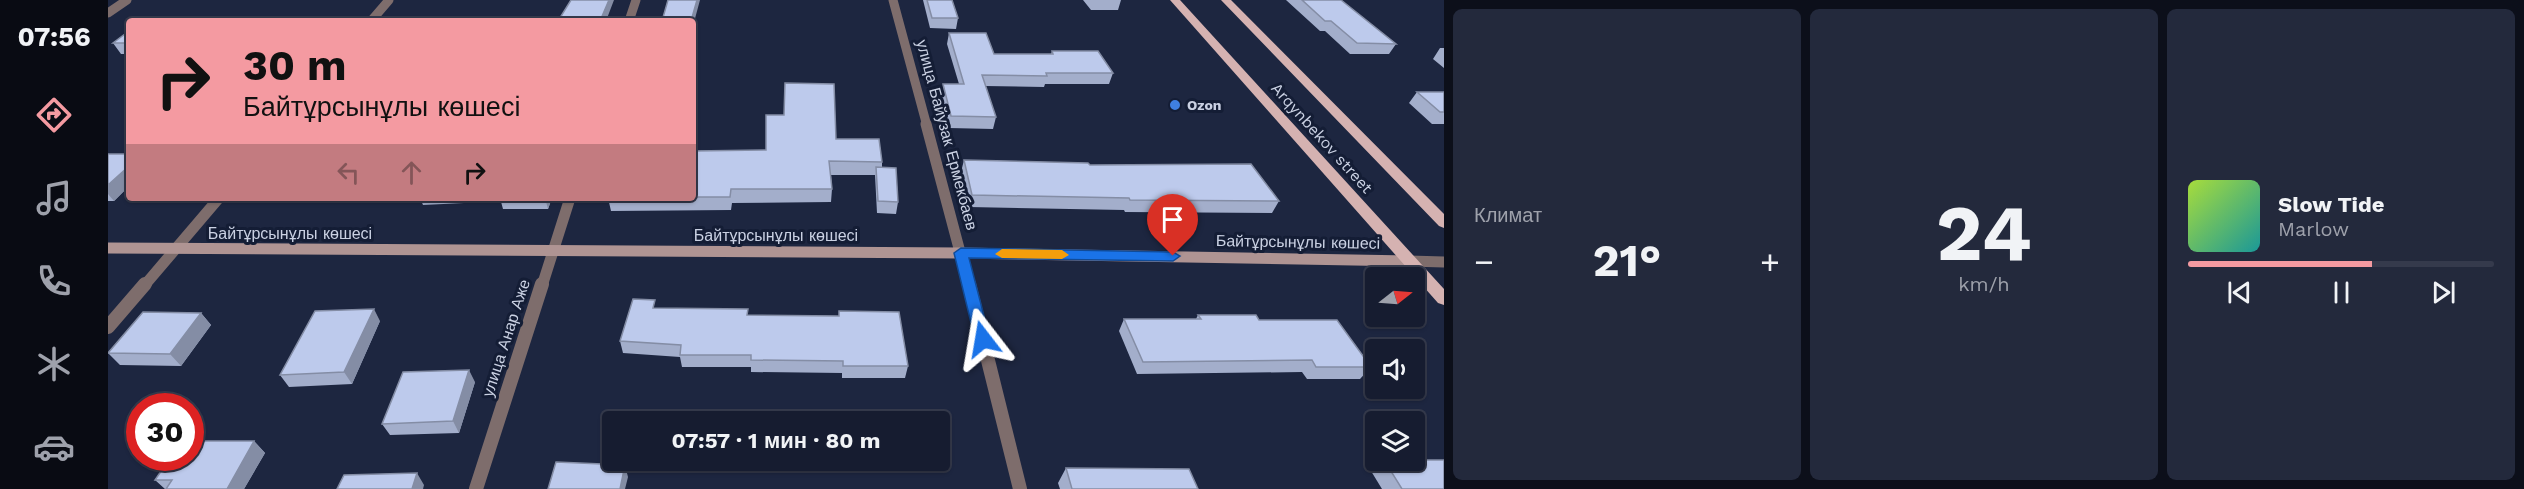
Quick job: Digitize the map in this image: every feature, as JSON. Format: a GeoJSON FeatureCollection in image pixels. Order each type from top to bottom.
{"type":"FeatureCollection","features":[{"type":"Feature","properties":{"kind":"main road","name":"Arqynbekov street"},"geometry":{"type":"LineString","coordinates":[[1175,0],[1444,299]]}},
{"type":"Feature","properties":{"kind":"main road","name":"Arqynbekov street"},"geometry":{"type":"LineString","coordinates":[[1226,0],[1444,223]]}},
{"type":"Feature","properties":{"kind":"main road","name":"Байтұрсынұлы көшесі"},"geometry":{"type":"LineString","coordinates":[[108,248],[961,253],[1409,261]]}},
{"type":"Feature","properties":{"kind":"street"},"geometry":{"type":"LineString","coordinates":[[108,13],[127,0]]}},
{"type":"Feature","properties":{"kind":"street"},"geometry":{"type":"LineString","coordinates":[[374,18],[389,0]]}},
{"type":"Feature","properties":{"kind":"street"},"geometry":{"type":"LineString","coordinates":[[630,18],[636,0]]}},
{"type":"Feature","properties":{"kind":"street","name":"улица Байузак Ермекбаев"},"geometry":{"type":"LineString","coordinates":[[893,0],[961,253],[1020,489]]}},
{"type":"Feature","properties":{"kind":"street"},"geometry":{"type":"LineString","coordinates":[[108,327],[216,201]]}},
{"type":"Feature","properties":{"kind":"street","name":"улица Анар Аже"},"geometry":{"type":"LineString","coordinates":[[476,489],[569,201]]}},
{"type":"Feature","properties":{"kind":"street","name":"Байтұрсынұлы көшесі"},"geometry":{"type":"LineString","coordinates":[[1409,261],[1444,262]]}},
{"type":"Feature","properties":{"kind":"building"},"geometry":{"type":"Polygon","coordinates":[[[571,0],[609,0],[601,18],[560,18],[571,0]]]}},
{"type":"Feature","properties":{"kind":"building"},"geometry":{"type":"Polygon","coordinates":[[[668,0],[697,0],[692,18],[663,18],[668,0]]]}},
{"type":"Feature","properties":{"kind":"building"},"geometry":{"type":"Polygon","coordinates":[[[927,0],[952,0],[958,18],[932,18],[927,0]]]}},
{"type":"Feature","properties":{"kind":"building"},"geometry":{"type":"Polygon","coordinates":[[[1302,0],[1341,0],[1396,44],[1357,43],[1331,21],[1325,21],[1302,0]]]}},
{"type":"Feature","properties":{"kind":"building"},"geometry":{"type":"Polygon","coordinates":[[[126,33],[126,43],[113,43],[126,33]]]}},
{"type":"Feature","properties":{"kind":"building"},"geometry":{"type":"Polygon","coordinates":[[[949,33],[986,33],[994,54],[1098,51],[1113,73],[1046,73],[1047,76],[982,75],[996,117],[951,116],[943,84],[964,84],[949,33]]]}},
{"type":"Feature","properties":{"kind":"building"},"geometry":{"type":"Polygon","coordinates":[[[785,83],[834,84],[836,139],[879,139],[882,162],[829,161],[832,189],[731,189],[730,197],[696,197],[696,151],[766,150],[766,115],[784,115],[785,83]]]}},
{"type":"Feature","properties":{"kind":"building"},"geometry":{"type":"Polygon","coordinates":[[[1417,92],[1444,92],[1444,112],[1440,112],[1417,92]]]}},
{"type":"Feature","properties":{"kind":"building"},"geometry":{"type":"Polygon","coordinates":[[[108,154],[126,154],[126,169],[108,185],[108,154]]]}},
{"type":"Feature","properties":{"kind":"building"},"geometry":{"type":"Polygon","coordinates":[[[964,160],[1088,163],[1090,165],[1251,164],[1279,201],[1130,200],[1129,198],[972,195],[964,160]]]}},
{"type":"Feature","properties":{"kind":"building"},"geometry":{"type":"Polygon","coordinates":[[[876,167],[896,168],[898,202],[878,201],[876,167]]]}},
{"type":"Feature","properties":{"kind":"building"},"geometry":{"type":"Polygon","coordinates":[[[633,299],[655,300],[653,308],[748,309],[747,315],[839,316],[839,311],[899,312],[908,366],[843,366],[843,361],[751,360],[751,355],[680,355],[681,345],[620,341],[633,299]]]}},
{"type":"Feature","properties":{"kind":"building"},"geometry":{"type":"Polygon","coordinates":[[[374,309],[344,372],[280,375],[315,311],[374,309]]]}},
{"type":"Feature","properties":{"kind":"building"},"geometry":{"type":"Polygon","coordinates":[[[143,312],[201,313],[170,354],[108,353],[143,312]]]}},
{"type":"Feature","properties":{"kind":"building"},"geometry":{"type":"Polygon","coordinates":[[[1198,315],[1256,315],[1259,320],[1337,320],[1365,359],[1365,367],[1316,367],[1312,360],[1143,362],[1124,319],[1201,319],[1198,315]]]}},
{"type":"Feature","properties":{"kind":"building"},"geometry":{"type":"Polygon","coordinates":[[[469,370],[453,421],[382,424],[403,372],[469,370]]]}},
{"type":"Feature","properties":{"kind":"building"},"geometry":{"type":"Polygon","coordinates":[[[204,441],[254,441],[227,489],[166,489],[172,480],[155,480],[161,471],[204,471],[204,441]]]}},
{"type":"Feature","properties":{"kind":"building"},"geometry":{"type":"Polygon","coordinates":[[[1425,460],[1444,460],[1444,489],[1402,489],[1391,471],[1425,471],[1425,460]]]}},
{"type":"Feature","properties":{"kind":"building"},"geometry":{"type":"Polygon","coordinates":[[[556,462],[602,464],[602,471],[624,471],[620,489],[548,489],[556,462]]]}},
{"type":"Feature","properties":{"kind":"building"},"geometry":{"type":"Polygon","coordinates":[[[1066,468],[1189,469],[1198,489],[1072,489],[1066,468]]]}},
{"type":"Feature","properties":{"kind":"building"},"geometry":{"type":"Polygon","coordinates":[[[417,473],[412,489],[337,489],[344,475],[417,473]]]}},
{"type":"Feature","properties":{"kind":"slow traffic"},"geometry":{"type":"LineString","coordinates":[[1002,254],[1062,255]]}},
{"type":"Feature","properties":{"kind":"place","name":"Ozon"},"geometry":{"type":"Point","coordinates":[1175,105]}},
{"type":"Feature","properties":{"kind":"route"},"geometry":{"type":"LineString","coordinates":[[983,339],[961,253],[1173,256]]}}]}
